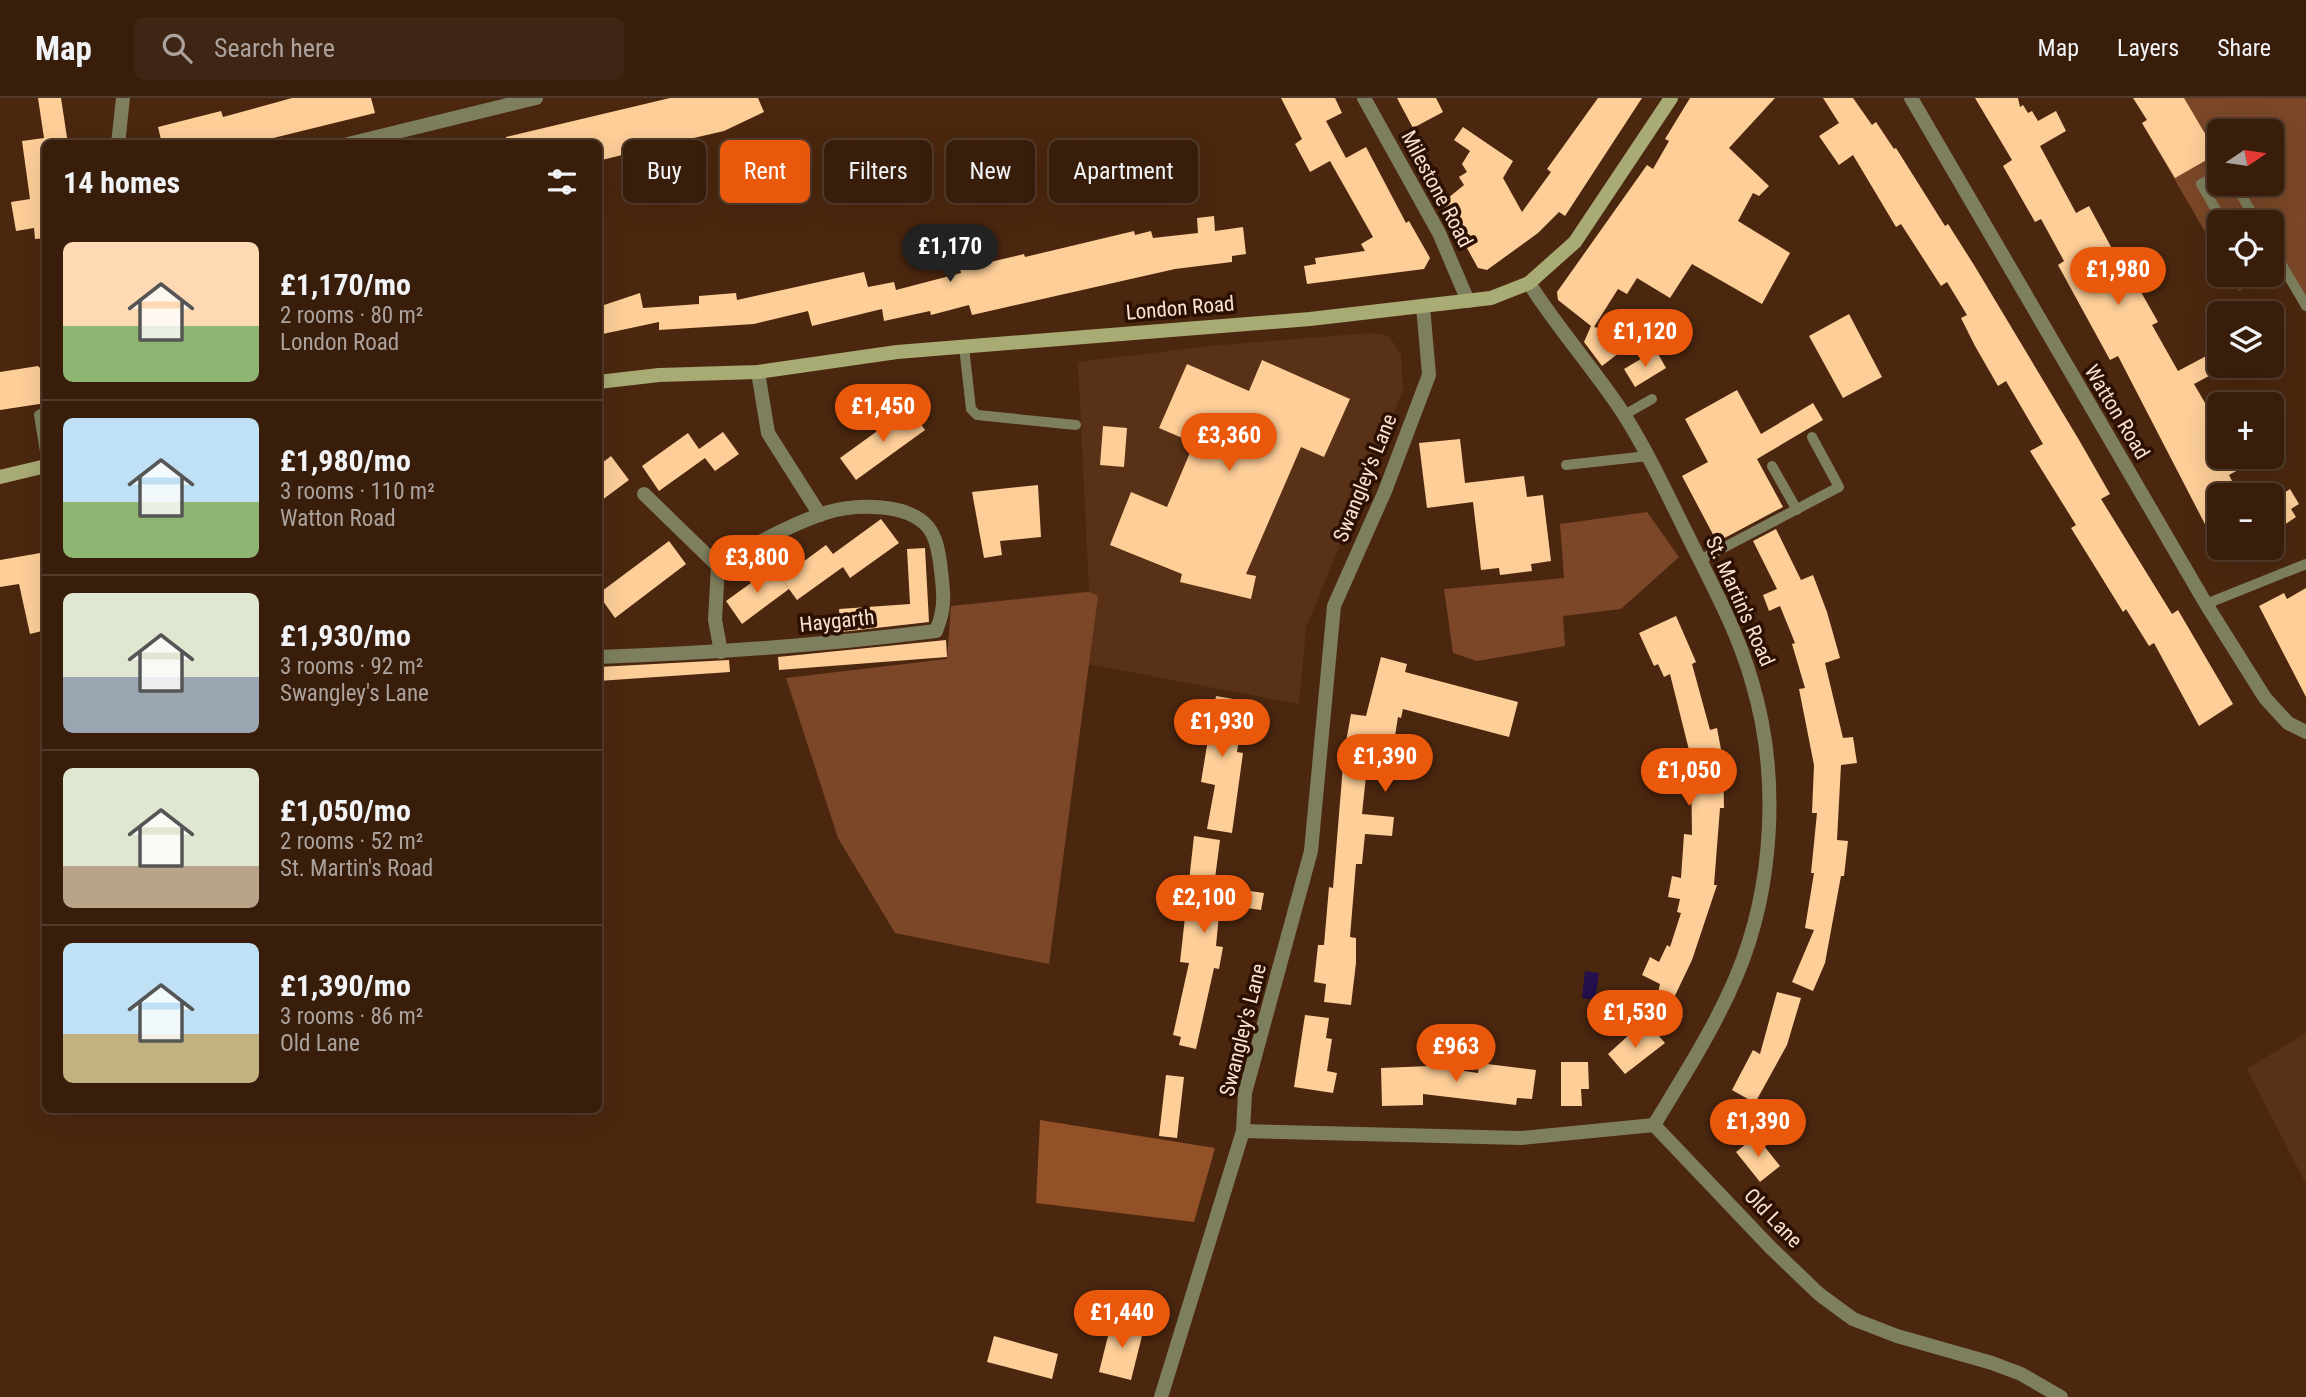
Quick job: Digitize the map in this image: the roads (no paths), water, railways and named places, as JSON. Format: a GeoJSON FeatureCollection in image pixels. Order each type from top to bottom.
{"type":"FeatureCollection","features":[{"type":"Feature","properties":{"kind":"main road","name":"London Road"},"geometry":{"type":"LineString","coordinates":[[602,382],[659,375],[758,372],[897,352],[1296,320],[1491,298],[1528,283],[1575,242],[1671,98]]}},
{"type":"Feature","properties":{"kind":"main road"},"geometry":{"type":"LineString","coordinates":[[0,477],[42,467]]}},
{"type":"Feature","properties":{"kind":"street"},"geometry":{"type":"LineString","coordinates":[[118,140],[123,98]]}},
{"type":"Feature","properties":{"kind":"street"},"geometry":{"type":"LineString","coordinates":[[364,140],[536,98]]}},
{"type":"Feature","properties":{"kind":"street","name":"Milestone Road"},"geometry":{"type":"LineString","coordinates":[[1364,98],[1439,233],[1468,301]]}},
{"type":"Feature","properties":{"kind":"street","name":"Watton Road"},"geometry":{"type":"LineString","coordinates":[[1911,98],[2206,604],[2265,698],[2288,723],[2306,732]]}},
{"type":"Feature","properties":{"kind":"street","name":"St. Martin's Road"},"geometry":{"type":"LineString","coordinates":[[1528,283],[1624,415],[1648,456],[1740,646],[1753,683],[1763,730],[1767,772],[1766,853],[1761,894],[1736,977],[1709,1031],[1654,1125]]}},
{"type":"Feature","properties":{"kind":"street","name":"Swangley's Lane"},"geometry":{"type":"LineString","coordinates":[[1161,1397],[1243,1131],[1245,1093],[1311,851],[1334,607],[1385,491],[1429,375],[1423,306]]}},
{"type":"Feature","properties":{"kind":"street"},"geometry":{"type":"LineString","coordinates":[[758,372],[768,433],[820,515]]}},
{"type":"Feature","properties":{"kind":"street"},"geometry":{"type":"LineString","coordinates":[[602,657],[722,653],[715,620],[719,566],[644,494]]}},
{"type":"Feature","properties":{"kind":"street","name":"Haygarth"},"geometry":{"type":"LineString","coordinates":[[719,566],[744,550],[820,515],[876,507],[911,515],[928,527],[938,546],[945,610],[936,631],[833,644],[722,653]]}},
{"type":"Feature","properties":{"kind":"street"},"geometry":{"type":"LineString","coordinates":[[1243,1131],[1521,1138],[1654,1125]]}},
{"type":"Feature","properties":{"kind":"street","name":"Old Lane"},"geometry":{"type":"LineString","coordinates":[[1654,1125],[1770,1247],[1819,1294],[1853,1318],[1897,1336],[2021,1374],[2061,1397]]}},
{"type":"Feature","properties":{"kind":"lane"},"geometry":{"type":"LineString","coordinates":[[2207,181],[2201,184],[2207,194]]}},
{"type":"Feature","properties":{"kind":"lane"},"geometry":{"type":"LineString","coordinates":[[2284,268],[2306,306]]}},
{"type":"Feature","properties":{"kind":"lane"},"geometry":{"type":"LineString","coordinates":[[964,347],[971,409],[977,415],[1076,425]]}},
{"type":"Feature","properties":{"kind":"lane"},"geometry":{"type":"LineString","coordinates":[[1624,415],[1652,398]]}},
{"type":"Feature","properties":{"kind":"lane"},"geometry":{"type":"LineString","coordinates":[[42,413],[39,415],[42,433]]}},
{"type":"Feature","properties":{"kind":"lane"},"geometry":{"type":"LineString","coordinates":[[1700,560],[1839,487],[1812,437]]}},
{"type":"Feature","properties":{"kind":"lane"},"geometry":{"type":"LineString","coordinates":[[1566,465],[1648,456]]}},
{"type":"Feature","properties":{"kind":"lane"},"geometry":{"type":"LineString","coordinates":[[1772,466],[1797,510]]}},
{"type":"Feature","properties":{"kind":"lane"},"geometry":{"type":"LineString","coordinates":[[2206,604],[2306,564]]}}]}
